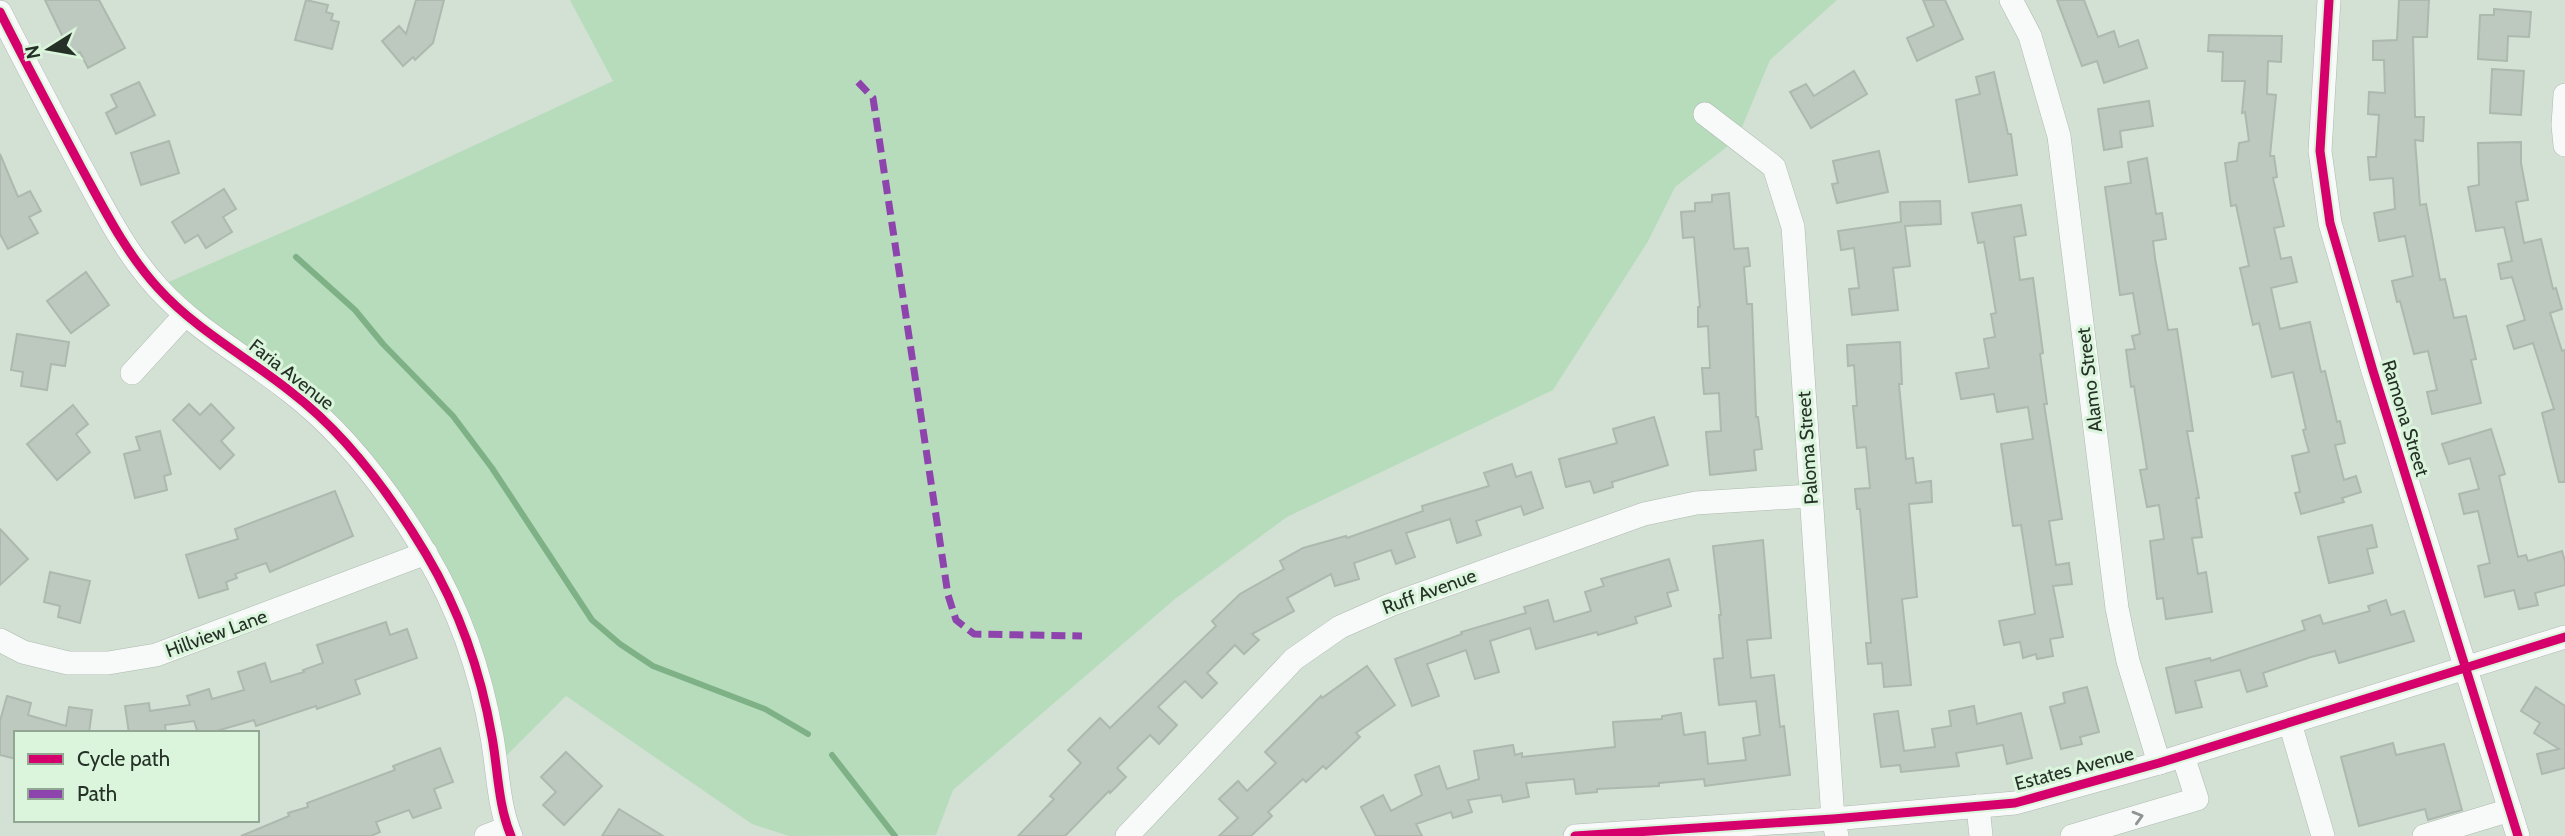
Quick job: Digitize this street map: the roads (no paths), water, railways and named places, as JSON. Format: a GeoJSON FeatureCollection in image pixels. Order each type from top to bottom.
{"type":"FeatureCollection","features":[{"type":"Feature","properties":{"kind":"street","name":"Alamo Street"},"geometry":{"type":"LineString","coordinates":[[2011,0],[2030,36],[2059,136],[2117,608],[2128,661],[2158,763]]}},
{"type":"Feature","properties":{"kind":"street","name":"Ramona Street"},"geometry":{"type":"LineString","coordinates":[[2329,0],[2320,151],[2330,223],[2373,371],[2518,836]]}},
{"type":"Feature","properties":{"kind":"street","name":"Faria Avenue"},"geometry":{"type":"LineString","coordinates":[[0,12],[73,152],[132,257],[185,315],[293,393],[338,435],[380,485],[426,553],[449,597],[479,672],[502,808],[501,833]]}},
{"type":"Feature","properties":{"kind":"street"},"geometry":{"type":"LineString","coordinates":[[2565,95],[2565,145]]}},
{"type":"Feature","properties":{"kind":"street","name":"Paloma Street"},"geometry":{"type":"LineString","coordinates":[[1705,114],[1774,167],[1793,227],[1835,827]]}},
{"type":"Feature","properties":{"kind":"street"},"geometry":{"type":"LineString","coordinates":[[132,373],[185,315]]}},
{"type":"Feature","properties":{"kind":"street","name":"Ruff Avenue"},"geometry":{"type":"LineString","coordinates":[[1127,836],[1294,659],[1340,627],[1390,605],[1644,514],[1696,502],[1810,496]]}},
{"type":"Feature","properties":{"kind":"street","name":"Hillview Lane"},"geometry":{"type":"LineString","coordinates":[[0,640],[23,652],[68,663],[108,663],[156,655],[426,553]]}},
{"type":"Feature","properties":{"kind":"street","name":"Estates Avenue"},"geometry":{"type":"LineString","coordinates":[[1575,836],[1835,827],[2015,803],[2183,756],[2565,637]]}},
{"type":"Feature","properties":{"kind":"street"},"geometry":{"type":"LineString","coordinates":[[2290,723],[2323,836]]}},
{"type":"Feature","properties":{"kind":"street"},"geometry":{"type":"LineString","coordinates":[[2072,836],[2197,799],[2183,756]]}},
{"type":"Feature","properties":{"kind":"street"},"geometry":{"type":"LineString","coordinates":[[1978,806],[1981,836]]}},
{"type":"Feature","properties":{"kind":"street"},"geometry":{"type":"LineString","coordinates":[[2424,836],[2510,810]]}},
{"type":"Feature","properties":{"kind":"waterway"},"geometry":{"type":"LineString","coordinates":[[296,257],[355,310],[383,344],[453,416],[492,468],[592,620],[620,644],[653,666],[765,709],[808,734]]}},
{"type":"Feature","properties":{"kind":"waterway"},"geometry":{"type":"LineString","coordinates":[[832,755],[895,836]]}}]}
